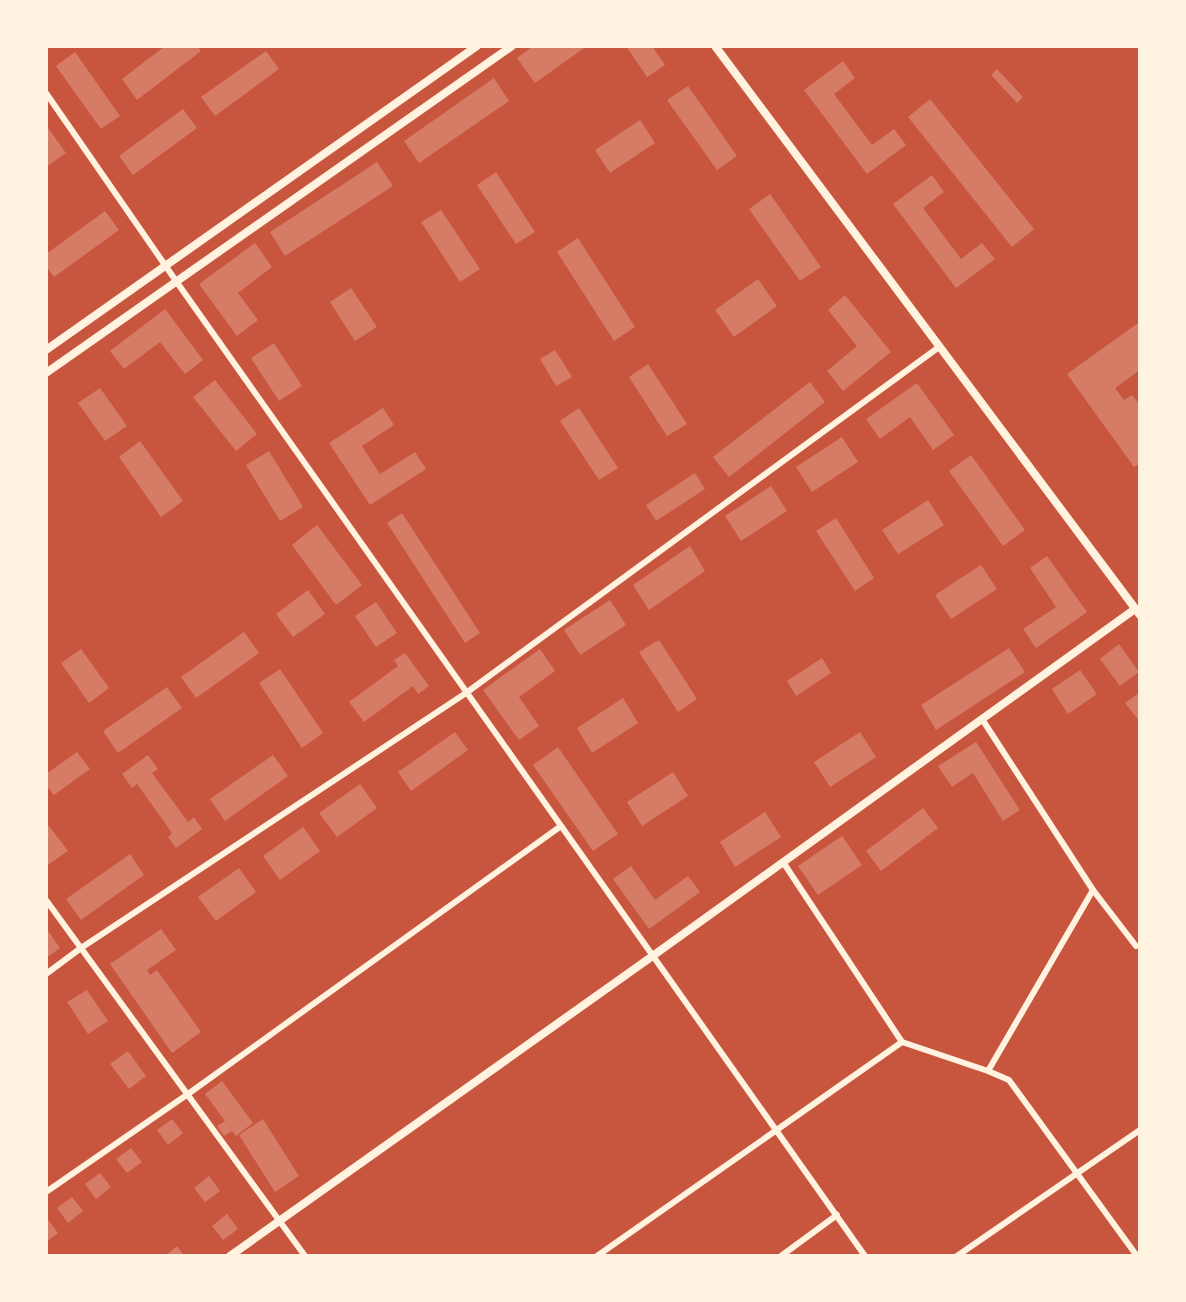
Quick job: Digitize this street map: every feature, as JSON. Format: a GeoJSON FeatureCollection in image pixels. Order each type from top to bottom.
{"type":"FeatureCollection","features":[{"type":"Feature","properties":{"kind":"main road"},"geometry":{"type":"LineString","coordinates":[[46,350],[477,46]]}},
{"type":"Feature","properties":{"kind":"main road"},"geometry":{"type":"LineString","coordinates":[[46,373],[512,46]]}},
{"type":"Feature","properties":{"kind":"main road"},"geometry":{"type":"LineString","coordinates":[[715,46],[1137,612]]}},
{"type":"Feature","properties":{"kind":"street"},"geometry":{"type":"LineString","coordinates":[[46,93],[166,267],[865,1256]]}},
{"type":"Feature","properties":{"kind":"street"},"geometry":{"type":"LineString","coordinates":[[46,974],[81,948],[466,693],[939,347]]}},
{"type":"Feature","properties":{"kind":"street"},"geometry":{"type":"LineString","coordinates":[[230,1256],[982,719],[1137,612]]}},
{"type":"Feature","properties":{"kind":"street"},"geometry":{"type":"LineString","coordinates":[[982,719],[1093,890],[1136,946]]}},
{"type":"Feature","properties":{"kind":"street"},"geometry":{"type":"LineString","coordinates":[[46,1192],[188,1094],[561,826]]}},
{"type":"Feature","properties":{"kind":"street"},"geometry":{"type":"LineString","coordinates":[[783,862],[902,1042],[1009,1080],[1137,1256]]}},
{"type":"Feature","properties":{"kind":"street"},"geometry":{"type":"LineString","coordinates":[[988,1071],[1093,890]]}},
{"type":"Feature","properties":{"kind":"street"},"geometry":{"type":"LineString","coordinates":[[46,900],[304,1256]]}},
{"type":"Feature","properties":{"kind":"street"},"geometry":{"type":"LineString","coordinates":[[597,1256],[902,1042]]}},
{"type":"Feature","properties":{"kind":"street"},"geometry":{"type":"LineString","coordinates":[[957,1256],[1140,1130]]}},
{"type":"Feature","properties":{"kind":"street"},"geometry":{"type":"LineString","coordinates":[[781,1256],[837,1215]]}},
{"type":"Feature","properties":{"kind":"building"},"geometry":{"type":"Polygon","coordinates":[[[165,46],[197,46],[201,51],[137,100],[122,79],[165,46]]]}},
{"type":"Feature","properties":{"kind":"building"},"geometry":{"type":"Polygon","coordinates":[[[533,46],[587,46],[535,83],[517,58],[533,46]]]}},
{"type":"Feature","properties":{"kind":"building"},"geometry":{"type":"Polygon","coordinates":[[[626,46],[652,46],[665,65],[647,77],[626,46]]]}},
{"type":"Feature","properties":{"kind":"building"},"geometry":{"type":"Polygon","coordinates":[[[266,51],[279,69],[215,116],[201,97],[266,51]]]}},
{"type":"Feature","properties":{"kind":"building"},"geometry":{"type":"Polygon","coordinates":[[[75,52],[120,116],[101,129],[56,66],[75,52]]]}},
{"type":"Feature","properties":{"kind":"building"},"geometry":{"type":"Polygon","coordinates":[[[843,61],[855,78],[834,94],[872,145],[894,129],[906,145],[867,174],[804,90],[843,61]]]}},
{"type":"Feature","properties":{"kind":"building"},"geometry":{"type":"Polygon","coordinates":[[[997,69],[1023,97],[1017,103],[991,75],[997,69]]]}},
{"type":"Feature","properties":{"kind":"building"},"geometry":{"type":"Polygon","coordinates":[[[494,78],[509,101],[419,163],[404,141],[494,78]]]}},
{"type":"Feature","properties":{"kind":"building"},"geometry":{"type":"Polygon","coordinates":[[[688,86],[737,156],[717,170],[667,100],[688,86]]]}},
{"type":"Feature","properties":{"kind":"building"},"geometry":{"type":"Polygon","coordinates":[[[930,99],[1034,229],[1012,247],[908,117],[930,99]]]}},
{"type":"Feature","properties":{"kind":"building"},"geometry":{"type":"Polygon","coordinates":[[[183,109],[197,128],[133,175],[119,156],[183,109]]]}},
{"type":"Feature","properties":{"kind":"building"},"geometry":{"type":"Polygon","coordinates":[[[640,120],[655,143],[610,173],[595,150],[640,120]]]}},
{"type":"Feature","properties":{"kind":"building"},"geometry":{"type":"Polygon","coordinates":[[[46,125],[66,153],[46,167],[46,125]]]}},
{"type":"Feature","properties":{"kind":"building"},"geometry":{"type":"Polygon","coordinates":[[[377,162],[393,186],[285,256],[270,232],[377,162]]]}},
{"type":"Feature","properties":{"kind":"building"},"geometry":{"type":"Polygon","coordinates":[[[496,172],[535,232],[516,244],[477,185],[496,172]]]}},
{"type":"Feature","properties":{"kind":"building"},"geometry":{"type":"Polygon","coordinates":[[[932,175],[944,192],[923,208],[961,259],[982,243],[995,259],[956,288],[893,204],[932,175]]]}},
{"type":"Feature","properties":{"kind":"building"},"geometry":{"type":"Polygon","coordinates":[[[770,194],[821,267],[800,281],[749,209],[770,194]]]}},
{"type":"Feature","properties":{"kind":"building"},"geometry":{"type":"Polygon","coordinates":[[[441,210],[480,269],[460,282],[421,222],[441,210]]]}},
{"type":"Feature","properties":{"kind":"building"},"geometry":{"type":"Polygon","coordinates":[[[105,211],[119,230],[54,277],[46,266],[46,254],[105,211]]]}},
{"type":"Feature","properties":{"kind":"building"},"geometry":{"type":"Polygon","coordinates":[[[578,238],[635,327],[614,341],[557,252],[578,238]]]}},
{"type":"Feature","properties":{"kind":"building"},"geometry":{"type":"Polygon","coordinates":[[[255,243],[272,267],[238,293],[258,320],[237,336],[199,284],[255,243]]]}},
{"type":"Feature","properties":{"kind":"building"},"geometry":{"type":"Polygon","coordinates":[[[758,279],[777,306],[734,337],[715,310],[758,279]]]}},
{"type":"Feature","properties":{"kind":"building"},"geometry":{"type":"Polygon","coordinates":[[[351,288],[377,327],[355,341],[330,302],[351,288]]]}},
{"type":"Feature","properties":{"kind":"building"},"geometry":{"type":"Polygon","coordinates":[[[845,295],[891,352],[843,391],[827,371],[857,346],[828,310],[845,295]]]}},
{"type":"Feature","properties":{"kind":"building"},"geometry":{"type":"Polygon","coordinates":[[[165,309],[203,360],[185,374],[160,342],[124,369],[110,351],[165,309]]]}},
{"type":"Feature","properties":{"kind":"building"},"geometry":{"type":"Polygon","coordinates":[[[1138,323],[1140,325],[1140,370],[1115,388],[1124,400],[1132,395],[1140,405],[1140,463],[1134,467],[1067,374],[1138,323]]]}},
{"type":"Feature","properties":{"kind":"building"},"geometry":{"type":"Polygon","coordinates":[[[274,343],[302,386],[279,401],[251,358],[274,343]]]}},
{"type":"Feature","properties":{"kind":"building"},"geometry":{"type":"Polygon","coordinates":[[[555,350],[572,377],[556,386],[540,359],[555,350]]]}},
{"type":"Feature","properties":{"kind":"building"},"geometry":{"type":"Polygon","coordinates":[[[648,364],[687,424],[667,436],[629,377],[648,364]]]}},
{"type":"Feature","properties":{"kind":"building"},"geometry":{"type":"Polygon","coordinates":[[[215,380],[257,434],[236,451],[193,397],[215,380]]]}},
{"type":"Feature","properties":{"kind":"building"},"geometry":{"type":"Polygon","coordinates":[[[810,382],[825,402],[729,477],[713,457],[810,382]]]}},
{"type":"Feature","properties":{"kind":"building"},"geometry":{"type":"Polygon","coordinates":[[[917,383],[954,435],[933,450],[910,417],[880,439],[866,419],[917,383]]]}},
{"type":"Feature","properties":{"kind":"building"},"geometry":{"type":"Polygon","coordinates":[[[100,388],[127,426],[105,441],[78,403],[100,388]]]}},
{"type":"Feature","properties":{"kind":"building"},"geometry":{"type":"Polygon","coordinates":[[[383,408],[394,425],[362,446],[380,474],[415,452],[426,469],[370,505],[329,443],[383,408]]]}},
{"type":"Feature","properties":{"kind":"building"},"geometry":{"type":"Polygon","coordinates":[[[579,408],[618,468],[599,480],[560,421],[579,408]]]}},
{"type":"Feature","properties":{"kind":"building"},"geometry":{"type":"Polygon","coordinates":[[[842,437],[858,462],[812,492],[796,467],[842,437]]]}},
{"type":"Feature","properties":{"kind":"building"},"geometry":{"type":"Polygon","coordinates":[[[140,441],[183,501],[161,517],[119,457],[140,441]]]}},
{"type":"Feature","properties":{"kind":"building"},"geometry":{"type":"Polygon","coordinates":[[[269,451],[303,507],[280,521],[246,465],[269,451]]]}},
{"type":"Feature","properties":{"kind":"building"},"geometry":{"type":"Polygon","coordinates":[[[971,455],[1025,530],[1003,546],[949,471],[971,455]]]}},
{"type":"Feature","properties":{"kind":"building"},"geometry":{"type":"Polygon","coordinates":[[[695,473],[705,489],[656,521],[646,505],[695,473]]]}},
{"type":"Feature","properties":{"kind":"building"},"geometry":{"type":"Polygon","coordinates":[[[771,486],[787,511],[741,541],[725,516],[771,486]]]}},
{"type":"Feature","properties":{"kind":"building"},"geometry":{"type":"Polygon","coordinates":[[[928,500],[944,525],[898,554],[882,530],[928,500]]]}},
{"type":"Feature","properties":{"kind":"building"},"geometry":{"type":"Polygon","coordinates":[[[402,513],[480,633],[465,643],[387,523],[402,513]]]}},
{"type":"Feature","properties":{"kind":"building"},"geometry":{"type":"Polygon","coordinates":[[[836,518],[874,578],[855,591],[816,531],[836,518]]]}},
{"type":"Feature","properties":{"kind":"building"},"geometry":{"type":"Polygon","coordinates":[[[317,525],[362,585],[336,605],[292,545],[317,525]]]}},
{"type":"Feature","properties":{"kind":"building"},"geometry":{"type":"Polygon","coordinates":[[[690,546],[705,571],[649,610],[633,585],[690,546]]]}},
{"type":"Feature","properties":{"kind":"building"},"geometry":{"type":"Polygon","coordinates":[[[1047,556],[1087,612],[1036,648],[1023,629],[1056,607],[1030,568],[1047,556]]]}},
{"type":"Feature","properties":{"kind":"building"},"geometry":{"type":"Polygon","coordinates":[[[981,565],[997,589],[951,619],[935,595],[981,565]]]}},
{"type":"Feature","properties":{"kind":"building"},"geometry":{"type":"Polygon","coordinates":[[[308,590],[325,614],[293,637],[276,614],[308,590]]]}},
{"type":"Feature","properties":{"kind":"building"},"geometry":{"type":"Polygon","coordinates":[[[610,600],[626,625],[580,655],[564,630],[610,600]]]}},
{"type":"Feature","properties":{"kind":"building"},"geometry":{"type":"Polygon","coordinates":[[[376,602],[397,633],[376,647],[355,616],[376,602]]]}},
{"type":"Feature","properties":{"kind":"building"},"geometry":{"type":"Polygon","coordinates":[[[244,632],[259,653],[196,698],[181,677],[244,632]]]}},
{"type":"Feature","properties":{"kind":"building"},"geometry":{"type":"Polygon","coordinates":[[[659,640],[697,699],[678,712],[639,652],[659,640]]]}},
{"type":"Feature","properties":{"kind":"building"},"geometry":{"type":"Polygon","coordinates":[[[1119,644],[1139,672],[1120,686],[1100,659],[1119,644]]]}},
{"type":"Feature","properties":{"kind":"building"},"geometry":{"type":"Polygon","coordinates":[[[1009,648],[1025,672],[936,730],[921,705],[1009,648]]]}},
{"type":"Feature","properties":{"kind":"building"},"geometry":{"type":"Polygon","coordinates":[[[81,649],[109,688],[89,703],[61,663],[81,649]]]}},
{"type":"Feature","properties":{"kind":"building"},"geometry":{"type":"Polygon","coordinates":[[[540,649],[555,671],[519,697],[539,726],[519,740],[483,690],[540,649]]]}},
{"type":"Feature","properties":{"kind":"building"},"geometry":{"type":"Polygon","coordinates":[[[405,653],[429,686],[418,694],[413,686],[364,722],[349,702],[398,666],[394,660],[405,653]]]}},
{"type":"Feature","properties":{"kind":"building"},"geometry":{"type":"Polygon","coordinates":[[[822,658],[831,673],[796,696],[787,681],[822,658]]]}},
{"type":"Feature","properties":{"kind":"building"},"geometry":{"type":"Polygon","coordinates":[[[280,669],[323,733],[302,748],[259,683],[280,669]]]}},
{"type":"Feature","properties":{"kind":"building"},"geometry":{"type":"Polygon","coordinates":[[[1080,670],[1097,694],[1068,714],[1052,689],[1080,670]]]}},
{"type":"Feature","properties":{"kind":"building"},"geometry":{"type":"Polygon","coordinates":[[[167,687],[182,708],[118,753],[103,731],[167,687]]]}},
{"type":"Feature","properties":{"kind":"building"},"geometry":{"type":"Polygon","coordinates":[[[1140,692],[1140,722],[1125,703],[1140,692]]]}},
{"type":"Feature","properties":{"kind":"building"},"geometry":{"type":"Polygon","coordinates":[[[623,698],[638,723],[592,753],[577,728],[623,698]]]}},
{"type":"Feature","properties":{"kind":"building"},"geometry":{"type":"Polygon","coordinates":[[[455,732],[468,750],[411,791],[398,772],[455,732]]]}},
{"type":"Feature","properties":{"kind":"building"},"geometry":{"type":"Polygon","coordinates":[[[860,732],[876,757],[830,787],[814,762],[860,732]]]}},
{"type":"Feature","properties":{"kind":"building"},"geometry":{"type":"Polygon","coordinates":[[[976,742],[1020,810],[1003,821],[973,773],[952,787],[938,766],[976,742]]]}},
{"type":"Feature","properties":{"kind":"building"},"geometry":{"type":"Polygon","coordinates":[[[558,747],[618,834],[593,851],[533,765],[558,747]]]}},
{"type":"Feature","properties":{"kind":"building"},"geometry":{"type":"Polygon","coordinates":[[[77,752],[90,769],[54,795],[46,785],[46,774],[77,752]]]}},
{"type":"Feature","properties":{"kind":"building"},"geometry":{"type":"Polygon","coordinates":[[[148,755],[158,769],[152,773],[188,822],[194,817],[202,829],[176,848],[168,837],[172,833],[137,784],[132,788],[122,774],[148,755]]]}},
{"type":"Feature","properties":{"kind":"building"},"geometry":{"type":"Polygon","coordinates":[[[273,755],[288,776],[225,821],[210,799],[273,755]]]}},
{"type":"Feature","properties":{"kind":"building"},"geometry":{"type":"Polygon","coordinates":[[[673,772],[688,796],[642,826],[627,802],[673,772]]]}},
{"type":"Feature","properties":{"kind":"building"},"geometry":{"type":"Polygon","coordinates":[[[360,784],[377,808],[337,837],[319,813],[360,784]]]}},
{"type":"Feature","properties":{"kind":"building"},"geometry":{"type":"Polygon","coordinates":[[[923,808],[938,828],[881,871],[866,851],[923,808]]]}},
{"type":"Feature","properties":{"kind":"building"},"geometry":{"type":"Polygon","coordinates":[[[765,812],[781,837],[735,867],[720,842],[765,812]]]}},
{"type":"Feature","properties":{"kind":"building"},"geometry":{"type":"Polygon","coordinates":[[[46,822],[68,851],[46,866],[46,822]]]}},
{"type":"Feature","properties":{"kind":"building"},"geometry":{"type":"Polygon","coordinates":[[[303,827],[320,851],[280,880],[263,856],[303,827]]]}},
{"type":"Feature","properties":{"kind":"building"},"geometry":{"type":"Polygon","coordinates":[[[842,836],[862,865],[818,895],[798,866],[842,836]]]}},
{"type":"Feature","properties":{"kind":"building"},"geometry":{"type":"Polygon","coordinates":[[[130,854],[144,875],[81,920],[66,899],[130,854]]]}},
{"type":"Feature","properties":{"kind":"building"},"geometry":{"type":"Polygon","coordinates":[[[631,866],[655,900],[688,876],[700,892],[649,929],[613,879],[631,866]]]}},
{"type":"Feature","properties":{"kind":"building"},"geometry":{"type":"Polygon","coordinates":[[[239,868],[256,892],[216,921],[198,897],[239,868]]]}},
{"type":"Feature","properties":{"kind":"building"},"geometry":{"type":"Polygon","coordinates":[[[46,928],[60,948],[46,958],[46,928]]]}},
{"type":"Feature","properties":{"kind":"building"},"geometry":{"type":"Polygon","coordinates":[[[161,929],[176,950],[147,970],[150,975],[157,970],[201,1032],[172,1053],[110,964],[161,929]]]}},
{"type":"Feature","properties":{"kind":"building"},"geometry":{"type":"Polygon","coordinates":[[[87,990],[108,1021],[88,1034],[67,1002],[87,990]]]}},
{"type":"Feature","properties":{"kind":"building"},"geometry":{"type":"Polygon","coordinates":[[[128,1051],[146,1076],[129,1089],[110,1064],[128,1051]]]}},
{"type":"Feature","properties":{"kind":"building"},"geometry":{"type":"Polygon","coordinates":[[[222,1081],[253,1123],[236,1136],[232,1131],[224,1136],[217,1126],[225,1121],[205,1094],[222,1081]]]}},
{"type":"Feature","properties":{"kind":"building"},"geometry":{"type":"Polygon","coordinates":[[[172,1119],[183,1133],[168,1145],[157,1130],[172,1119]]]}},
{"type":"Feature","properties":{"kind":"building"},"geometry":{"type":"Polygon","coordinates":[[[263,1119],[299,1176],[275,1192],[239,1135],[263,1119]]]}},
{"type":"Feature","properties":{"kind":"building"},"geometry":{"type":"Polygon","coordinates":[[[131,1148],[142,1162],[127,1173],[116,1159],[131,1148]]]}},
{"type":"Feature","properties":{"kind":"building"},"geometry":{"type":"Polygon","coordinates":[[[100,1173],[111,1187],[96,1199],[85,1184],[100,1173]]]}},
{"type":"Feature","properties":{"kind":"building"},"geometry":{"type":"Polygon","coordinates":[[[209,1176],[220,1191],[205,1202],[194,1188],[209,1176]]]}},
{"type":"Feature","properties":{"kind":"building"},"geometry":{"type":"Polygon","coordinates":[[[72,1197],[83,1211],[68,1223],[57,1208],[72,1197]]]}},
{"type":"Feature","properties":{"kind":"building"},"geometry":{"type":"Polygon","coordinates":[[[227,1214],[238,1229],[223,1240],[212,1226],[227,1214]]]}},
{"type":"Feature","properties":{"kind":"building"},"geometry":{"type":"Polygon","coordinates":[[[46,1217],[58,1233],[46,1242],[46,1217]]]}},
{"type":"Feature","properties":{"kind":"building"},"geometry":{"type":"Polygon","coordinates":[[[177,1246],[184,1256],[165,1256],[177,1246]]]}}]}
